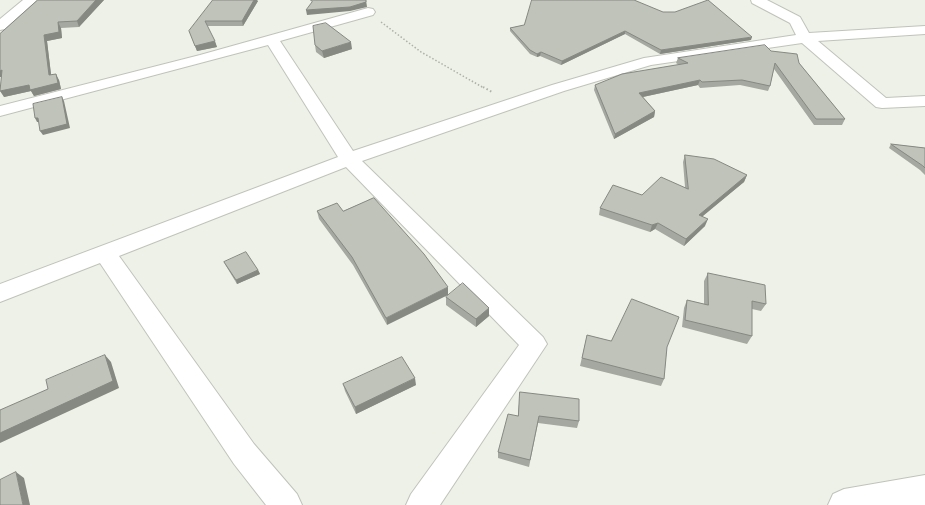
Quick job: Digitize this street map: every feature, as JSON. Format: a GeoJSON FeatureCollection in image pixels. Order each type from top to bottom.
{"type":"FeatureCollection","features":[{"type":"Feature","properties":{"kind":"street"},"geometry":{"type":"LineString","coordinates":[[0,26],[32,0]]}},
{"type":"Feature","properties":{"kind":"street"},"geometry":{"type":"LineString","coordinates":[[757,0],[795,20],[804,38],[882,104],[925,101]]}},
{"type":"Feature","properties":{"kind":"street"},"geometry":{"type":"LineString","coordinates":[[0,111],[368,12]]}},
{"type":"Feature","properties":{"kind":"street"},"geometry":{"type":"LineString","coordinates":[[0,293],[349,159],[558,88],[649,61],[804,38],[925,30]]}},
{"type":"Feature","properties":{"kind":"street"},"geometry":{"type":"LineString","coordinates":[[271,39],[349,159],[534,344],[422,505]]}},
{"type":"Feature","properties":{"kind":"street"},"geometry":{"type":"LineString","coordinates":[[105,253],[244,454],[286,505]]}},
{"type":"Feature","properties":{"kind":"street"},"geometry":{"type":"LineString","coordinates":[[844,505],[925,490]]}},
{"type":"Feature","properties":{"kind":"path"},"geometry":{"type":"LineString","coordinates":[[368,12],[396,34],[446,68],[495,93],[506,106]]}},
{"type":"Feature","properties":{"kind":"building"},"geometry":{"type":"Polygon","coordinates":[[[38,0],[96,0],[77,21],[58,22],[59,32],[44,35],[49,75],[56,74],[58,83],[30,90],[29,85],[0,91],[2,70],[0,71],[0,34],[38,0]]]}},
{"type":"Feature","properties":{"kind":"building"},"geometry":{"type":"Polygon","coordinates":[[[213,0],[254,0],[242,21],[205,21],[215,41],[195,46],[189,31],[213,0]]]}},
{"type":"Feature","properties":{"kind":"building"},"geometry":{"type":"Polygon","coordinates":[[[311,0],[366,0],[366,2],[350,7],[306,10],[312,2],[311,0]]]}},
{"type":"Feature","properties":{"kind":"building"},"geometry":{"type":"Polygon","coordinates":[[[532,0],[634,0],[663,12],[675,12],[708,0],[752,37],[661,50],[625,31],[562,61],[541,52],[537,54],[530,50],[510,28],[524,25],[532,0]]]}},
{"type":"Feature","properties":{"kind":"building"},"geometry":{"type":"Polygon","coordinates":[[[326,23],[351,42],[322,51],[315,45],[313,26],[326,23]]]}},
{"type":"Feature","properties":{"kind":"building"},"geometry":{"type":"Polygon","coordinates":[[[765,45],[771,51],[797,54],[799,63],[845,119],[816,119],[775,63],[770,86],[742,80],[702,82],[700,80],[639,93],[655,111],[615,134],[595,85],[622,74],[688,63],[678,58],[765,45]]]}},
{"type":"Feature","properties":{"kind":"building"},"geometry":{"type":"Polygon","coordinates":[[[62,97],[67,124],[40,131],[38,118],[35,118],[33,104],[62,97]]]}},
{"type":"Feature","properties":{"kind":"building"},"geometry":{"type":"Polygon","coordinates":[[[891,144],[925,148],[925,168],[923,166],[891,144]]]}},
{"type":"Feature","properties":{"kind":"building"},"geometry":{"type":"Polygon","coordinates":[[[685,155],[714,159],[747,175],[699,215],[708,219],[686,239],[658,223],[652,225],[600,208],[613,185],[642,195],[661,177],[688,189],[685,155]]]}},
{"type":"Feature","properties":{"kind":"building"},"geometry":{"type":"Polygon","coordinates":[[[374,198],[424,254],[448,287],[386,318],[352,257],[317,211],[337,203],[343,211],[374,198]]]}},
{"type":"Feature","properties":{"kind":"building"},"geometry":{"type":"Polygon","coordinates":[[[246,252],[258,270],[236,280],[224,262],[246,252]]]}},
{"type":"Feature","properties":{"kind":"building"},"geometry":{"type":"Polygon","coordinates":[[[708,273],[765,285],[766,304],[752,301],[752,336],[685,320],[687,300],[708,305],[708,273]]]}},
{"type":"Feature","properties":{"kind":"building"},"geometry":{"type":"Polygon","coordinates":[[[463,283],[489,308],[476,319],[446,297],[463,283]]]}},
{"type":"Feature","properties":{"kind":"building"},"geometry":{"type":"Polygon","coordinates":[[[632,299],[679,317],[667,347],[664,379],[582,358],[587,335],[611,341],[632,299]]]}},
{"type":"Feature","properties":{"kind":"building"},"geometry":{"type":"Polygon","coordinates":[[[105,355],[113,381],[0,433],[0,410],[48,389],[46,380],[105,355]]]}},
{"type":"Feature","properties":{"kind":"building"},"geometry":{"type":"Polygon","coordinates":[[[402,357],[415,378],[355,407],[343,384],[402,357]]]}},
{"type":"Feature","properties":{"kind":"building"},"geometry":{"type":"Polygon","coordinates":[[[520,392],[579,399],[579,421],[539,416],[530,460],[498,452],[508,414],[518,416],[520,392]]]}},
{"type":"Feature","properties":{"kind":"building"},"geometry":{"type":"Polygon","coordinates":[[[16,472],[23,505],[0,505],[0,480],[16,472]]]}}]}
